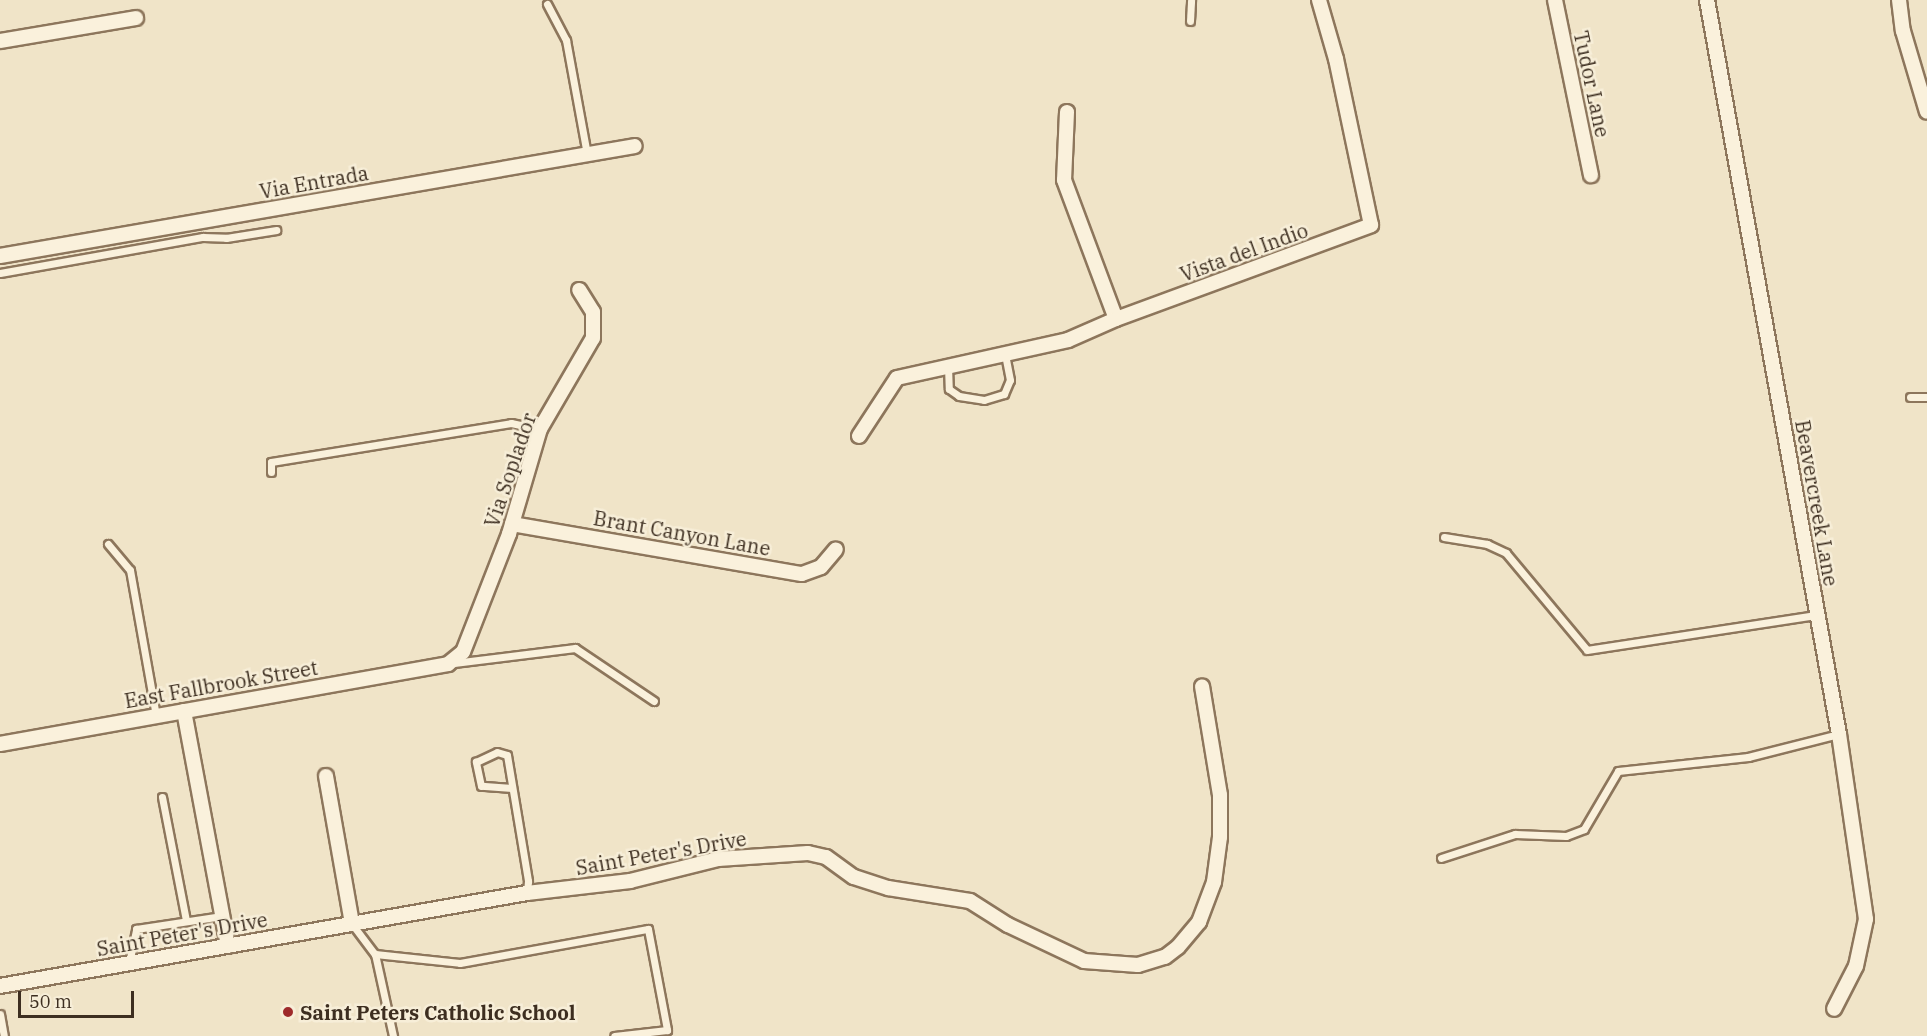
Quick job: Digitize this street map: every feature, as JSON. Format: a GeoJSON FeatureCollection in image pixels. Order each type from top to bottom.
{"type":"FeatureCollection","features":[{"type":"Feature","properties":{"kind":"street","name":"Vista del Indio"},"geometry":{"type":"LineString","coordinates":[[1116,319],[1371,225],[1336,60],[1319,0]]}},
{"type":"Feature","properties":{"kind":"street","name":"Tudor Lane"},"geometry":{"type":"LineString","coordinates":[[1555,0],[1591,175]]}},
{"type":"Feature","properties":{"kind":"street","name":"Beavercreek Lane"},"geometry":{"type":"LineString","coordinates":[[1707,0],[1839,734],[1866,919],[1856,966],[1834,1009]]}},
{"type":"Feature","properties":{"kind":"street"},"geometry":{"type":"LineString","coordinates":[[1899,0],[1903,31],[1927,112]]}},
{"type":"Feature","properties":{"kind":"street"},"geometry":{"type":"LineString","coordinates":[[0,41],[136,18]]}},
{"type":"Feature","properties":{"kind":"street"},"geometry":{"type":"LineString","coordinates":[[860,436],[897,378],[1068,340],[1116,319],[1064,180],[1067,112]]}},
{"type":"Feature","properties":{"kind":"street","name":"Via Entrada"},"geometry":{"type":"LineString","coordinates":[[0,256],[635,146]]}},
{"type":"Feature","properties":{"kind":"street","name":"Via Soplador"},"geometry":{"type":"LineString","coordinates":[[448,664],[463,652],[512,524],[540,429],[593,338],[593,312],[579,290]]}},
{"type":"Feature","properties":{"kind":"street","name":"Brant Canyon Lane"},"geometry":{"type":"LineString","coordinates":[[512,524],[802,574],[821,567],[836,549]]}},
{"type":"Feature","properties":{"kind":"street","name":"East Fallbrook Street"},"geometry":{"type":"LineString","coordinates":[[0,744],[448,664]]}},
{"type":"Feature","properties":{"kind":"street","name":"Saint Peter's Drive"},"geometry":{"type":"LineString","coordinates":[[0,986],[527,893],[630,881],[718,859],[808,852],[826,857],[854,877],[888,888],[970,901],[1008,925],[1084,961],[1138,965],[1165,957],[1178,947],[1199,922],[1214,882],[1220,837],[1220,795],[1202,686]]}},
{"type":"Feature","properties":{"kind":"street"},"geometry":{"type":"LineString","coordinates":[[184,711],[228,946]]}},
{"type":"Feature","properties":{"kind":"street"},"geometry":{"type":"LineString","coordinates":[[326,776],[352,924]]}},
{"type":"Feature","properties":{"kind":"lane"},"geometry":{"type":"LineString","coordinates":[[1190,21],[1188,5],[1191,0]]}},
{"type":"Feature","properties":{"kind":"lane"},"geometry":{"type":"LineString","coordinates":[[547,4],[566,40],[587,154]]}},
{"type":"Feature","properties":{"kind":"lane"},"geometry":{"type":"LineString","coordinates":[[0,273],[203,237],[276,230]]}},
{"type":"Feature","properties":{"kind":"lane"},"geometry":{"type":"LineString","coordinates":[[948,366],[949,389],[959,396],[984,400],[1004,394],[1010,380],[1005,354]]}},
{"type":"Feature","properties":{"kind":"lane"},"geometry":{"type":"LineString","coordinates":[[1910,397],[1927,397]]}},
{"type":"Feature","properties":{"kind":"lane"},"geometry":{"type":"LineString","coordinates":[[271,472],[271,462],[499,425],[540,429]]}},
{"type":"Feature","properties":{"kind":"lane"},"geometry":{"type":"LineString","coordinates":[[1444,537],[1487,544],[1506,553],[1587,650],[1817,615]]}},
{"type":"Feature","properties":{"kind":"lane"},"geometry":{"type":"LineString","coordinates":[[108,544],[130,570],[156,716]]}},
{"type":"Feature","properties":{"kind":"lane"},"geometry":{"type":"LineString","coordinates":[[448,664],[575,648],[654,702]]}},
{"type":"Feature","properties":{"kind":"lane"},"geometry":{"type":"LineString","coordinates":[[1440,858],[1515,834],[1566,836],[1584,829],[1618,771],[1748,757],[1839,734]]}},
{"type":"Feature","properties":{"kind":"lane"},"geometry":{"type":"LineString","coordinates":[[512,788],[481,786],[476,762],[497,753],[507,755],[512,788],[527,893]]}},
{"type":"Feature","properties":{"kind":"lane"},"geometry":{"type":"LineString","coordinates":[[162,797],[186,921]]}},
{"type":"Feature","properties":{"kind":"lane"},"geometry":{"type":"LineString","coordinates":[[129,963],[136,929],[222,916]]}},
{"type":"Feature","properties":{"kind":"lane"},"geometry":{"type":"LineString","coordinates":[[352,924],[375,954],[393,1036]]}},
{"type":"Feature","properties":{"kind":"lane"},"geometry":{"type":"LineString","coordinates":[[375,954],[460,963],[648,929],[667,1030],[614,1036]]}},
{"type":"Feature","properties":{"kind":"lane"},"geometry":{"type":"LineString","coordinates":[[0,1014],[4,1036]]}},
{"type":"Feature","properties":{"kind":"place","name":"Saint Peters Catholic School"},"geometry":{"type":"Point","coordinates":[288,1012]}}]}
